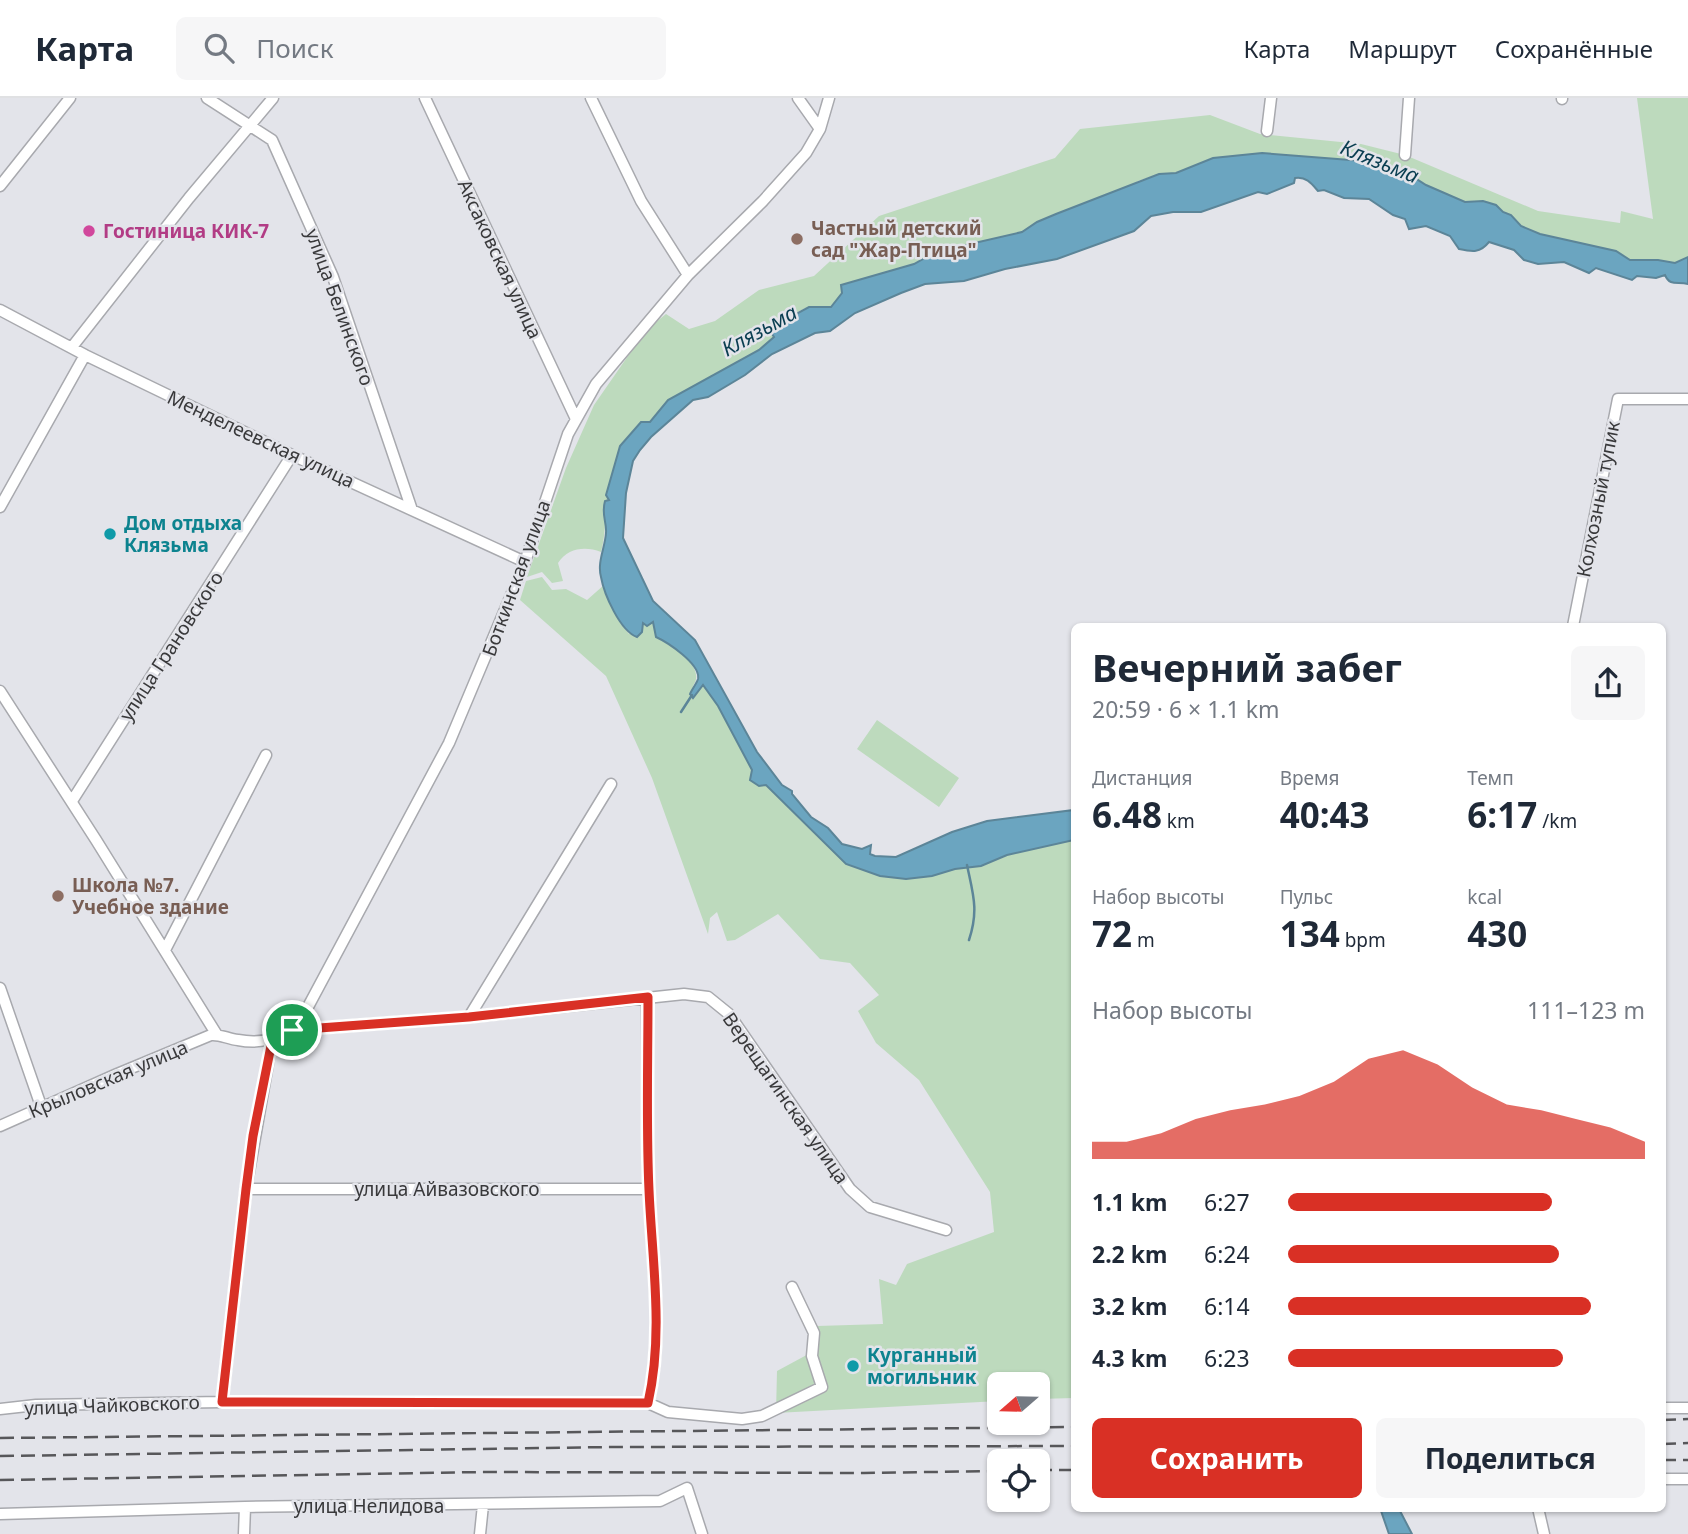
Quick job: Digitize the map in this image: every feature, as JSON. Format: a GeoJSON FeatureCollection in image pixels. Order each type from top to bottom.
{"type":"FeatureCollection","features":[{"type":"Feature","properties":{"kind":"street"},"geometry":{"type":"LineString","coordinates":[[0,186],[70,98]]}},
{"type":"Feature","properties":{"kind":"street","name":"улица Белинского"},"geometry":{"type":"LineString","coordinates":[[207,98],[272,141],[333,277],[412,510]]}},
{"type":"Feature","properties":{"kind":"street"},"geometry":{"type":"LineString","coordinates":[[72,347],[189,198],[273,98]]}},
{"type":"Feature","properties":{"kind":"street","name":"Аксаковская улица"},"geometry":{"type":"LineString","coordinates":[[425,98],[576,419]]}},
{"type":"Feature","properties":{"kind":"street"},"geometry":{"type":"LineString","coordinates":[[591,98],[641,201],[688,275]]}},
{"type":"Feature","properties":{"kind":"street"},"geometry":{"type":"LineString","coordinates":[[798,98],[820,129]]}},
{"type":"Feature","properties":{"kind":"street","name":"Боткинская улица"},"geometry":{"type":"LineString","coordinates":[[217,1035],[239,1041],[272,1041],[292,1030],[302,1018],[449,743],[525,562],[562,448],[596,384],[688,275],[796,164],[820,129],[829,98]]}},
{"type":"Feature","properties":{"kind":"street"},"geometry":{"type":"LineString","coordinates":[[1267,131],[1270,98]]}},
{"type":"Feature","properties":{"kind":"street"},"geometry":{"type":"LineString","coordinates":[[1405,155],[1409,98]]}},
{"type":"Feature","properties":{"kind":"street","name":"Менделеевская улица"},"geometry":{"type":"LineString","coordinates":[[0,310],[85,355],[292,455],[525,562]]}},
{"type":"Feature","properties":{"kind":"street"},"geometry":{"type":"LineString","coordinates":[[0,507],[85,355]]}},
{"type":"Feature","properties":{"kind":"street","name":"Колхозный тупик"},"geometry":{"type":"LineString","coordinates":[[1574,623],[1618,399],[1688,399]]}},
{"type":"Feature","properties":{"kind":"street","name":"улица Грановского"},"geometry":{"type":"LineString","coordinates":[[72,801],[292,455]]}},
{"type":"Feature","properties":{"kind":"street"},"geometry":{"type":"LineString","coordinates":[[0,691],[72,801],[217,1035]]}},
{"type":"Feature","properties":{"kind":"street"},"geometry":{"type":"LineString","coordinates":[[165,950],[266,755]]}},
{"type":"Feature","properties":{"kind":"street"},"geometry":{"type":"LineString","coordinates":[[469,1017],[611,784]]}},
{"type":"Feature","properties":{"kind":"street"},"geometry":{"type":"LineString","coordinates":[[0,988],[41,1106]]}},
{"type":"Feature","properties":{"kind":"street","name":"Верещагинская улица"},"geometry":{"type":"LineString","coordinates":[[292,1030],[469,1017],[684,994],[708,997],[729,1014],[850,1189],[870,1207],[946,1230]]}},
{"type":"Feature","properties":{"kind":"street"},"geometry":{"type":"LineString","coordinates":[[648,997],[649,1189],[656,1277],[654,1380],[648,1403]]}},
{"type":"Feature","properties":{"kind":"street","name":"Крыловская улица"},"geometry":{"type":"LineString","coordinates":[[0,1126],[41,1106],[217,1035]]}},
{"type":"Feature","properties":{"kind":"street"},"geometry":{"type":"LineString","coordinates":[[222,1402],[253,1136],[272,1041]]}},
{"type":"Feature","properties":{"kind":"street","name":"улица Айвазовского"},"geometry":{"type":"LineString","coordinates":[[246,1189],[649,1189]]}},
{"type":"Feature","properties":{"kind":"street","name":"улица Чайковского"},"geometry":{"type":"LineString","coordinates":[[0,1409],[36,1405],[222,1402],[648,1403],[667,1412],[742,1419],[762,1416],[822,1387],[812,1356],[814,1333],[792,1287]]}},
{"type":"Feature","properties":{"kind":"street"},"geometry":{"type":"LineString","coordinates":[[1666,1408],[1688,1408]]}},
{"type":"Feature","properties":{"kind":"street"},"geometry":{"type":"LineString","coordinates":[[1666,1479],[1688,1479]]}},
{"type":"Feature","properties":{"kind":"street","name":"улица Нелидова"},"geometry":{"type":"LineString","coordinates":[[0,1514],[244,1507],[660,1501],[687,1489],[702,1534]]}},
{"type":"Feature","properties":{"kind":"street"},"geometry":{"type":"LineString","coordinates":[[480,1534],[483,1505]]}},
{"type":"Feature","properties":{"kind":"street"},"geometry":{"type":"LineString","coordinates":[[244,1507],[244,1534]]}},
{"type":"Feature","properties":{"kind":"street"},"geometry":{"type":"LineString","coordinates":[[1539,1512],[1544,1534]]}},
{"type":"Feature","properties":{"kind":"green space"},"geometry":{"type":"Polygon","coordinates":[[[1637,98],[1688,98],[1688,257],[1675,263],[1630,260],[1615,251],[1540,234],[1521,226],[1496,205],[1483,201],[1465,202],[1426,185],[1404,171],[1376,162],[1262,153],[1213,158],[1176,173],[1159,174],[1138,181],[1129,187],[1037,222],[1022,232],[944,250],[914,264],[862,279],[842,293],[831,307],[809,307],[764,330],[763,335],[772,334],[774,337],[759,350],[668,400],[650,422],[641,422],[620,446],[606,495],[609,500],[601,552],[583,549],[567,554],[558,563],[563,581],[552,583],[542,572],[527,577],[566,468],[594,405],[646,330],[666,314],[689,329],[715,321],[759,290],[814,276],[879,216],[1055,158],[1080,129],[1210,115],[1260,134],[1361,144],[1405,155],[1538,211],[1620,223],[1621,211],[1653,219],[1637,98]]]}},
{"type":"Feature","properties":{"kind":"green space"},"geometry":{"type":"Polygon","coordinates":[[[542,577],[552,590],[566,589],[587,600],[604,585],[619,621],[629,634],[643,622],[653,622],[656,637],[692,664],[696,679],[693,686],[703,685],[718,706],[752,770],[795,814],[880,876],[906,879],[932,876],[955,869],[981,866],[1007,855],[1071,841],[1071,1398],[1050,1399],[1050,1372],[987,1372],[987,1402],[776,1413],[777,1371],[814,1351],[817,1326],[883,1324],[879,1279],[896,1285],[907,1264],[994,1232],[990,1192],[919,1080],[876,1043],[858,1011],[879,995],[850,963],[820,959],[778,914],[735,940],[727,941],[717,912],[710,918],[708,934],[652,778],[606,676],[520,600],[526,581],[542,577]]]}},
{"type":"Feature","properties":{"kind":"green space"},"geometry":{"type":"Polygon","coordinates":[[[877,720],[959,778],[939,807],[857,749],[877,720]]]}},
{"type":"Feature","properties":{"kind":"water"},"geometry":{"type":"Polygon","coordinates":[[[1262,153],[1376,162],[1404,171],[1426,185],[1465,202],[1483,201],[1496,205],[1521,226],[1540,234],[1616,251],[1630,260],[1675,263],[1688,257],[1688,284],[1672,282],[1665,275],[1656,278],[1637,276],[1632,280],[1596,268],[1589,273],[1564,262],[1538,264],[1524,260],[1514,250],[1489,242],[1476,251],[1459,249],[1450,236],[1426,226],[1409,229],[1405,219],[1393,215],[1369,199],[1344,198],[1324,190],[1318,191],[1306,179],[1295,178],[1294,183],[1267,194],[1258,192],[1201,212],[1173,212],[1151,216],[1134,231],[1057,259],[1005,269],[964,281],[925,284],[855,313],[830,331],[815,333],[772,354],[745,375],[708,397],[693,400],[651,437],[633,461],[626,493],[623,538],[653,601],[695,640],[757,752],[811,817],[828,828],[842,844],[862,849],[871,845],[870,854],[896,857],[952,832],[987,821],[1071,810],[1071,841],[1007,855],[981,866],[906,879],[880,876],[846,864],[766,785],[759,786],[750,780],[752,770],[718,706],[703,685],[693,698],[690,694],[698,679],[698,673],[689,660],[656,637],[653,622],[647,626],[643,623],[642,632],[637,637],[631,633],[609,602],[600,571],[606,533],[604,506],[605,501],[609,500],[606,495],[620,446],[641,422],[650,422],[668,400],[759,350],[774,337],[772,334],[757,333],[775,328],[809,307],[831,307],[842,293],[841,285],[914,264],[944,250],[1022,232],[1037,222],[1159,174],[1176,173],[1213,158],[1262,153]]]}},
{"type":"Feature","properties":{"kind":"water"},"geometry":{"type":"Polygon","coordinates":[[[1381,1512],[1401,1512],[1412,1534],[1389,1534],[1381,1512]]]}},
{"type":"Feature","properties":{"kind":"waterway"},"geometry":{"type":"LineString","coordinates":[[681,712],[692,695]]}},
{"type":"Feature","properties":{"kind":"waterway"},"geometry":{"type":"LineString","coordinates":[[967,865],[974,911],[969,940]]}},
{"type":"Feature","properties":{"kind":"railway"},"geometry":{"type":"LineString","coordinates":[[1666,1420],[1688,1419]]}},
{"type":"Feature","properties":{"kind":"railway"},"geometry":{"type":"LineString","coordinates":[[0,1438],[1071,1427]]}},
{"type":"Feature","properties":{"kind":"railway"},"geometry":{"type":"LineString","coordinates":[[1666,1444],[1688,1443]]}},
{"type":"Feature","properties":{"kind":"railway"},"geometry":{"type":"LineString","coordinates":[[0,1456],[613,1447],[1071,1446]]}},
{"type":"Feature","properties":{"kind":"railway"},"geometry":{"type":"LineString","coordinates":[[1666,1460],[1688,1460]]}},
{"type":"Feature","properties":{"kind":"railway"},"geometry":{"type":"LineString","coordinates":[[1050,1470],[1071,1470]]}},
{"type":"Feature","properties":{"kind":"railway"},"geometry":{"type":"LineString","coordinates":[[0,1480],[484,1472],[987,1471]]}},
{"type":"Feature","properties":{"kind":"place","name":"Гостиница КИК-7"},"geometry":{"type":"Point","coordinates":[89,231]}},
{"type":"Feature","properties":{"kind":"place","name":"Частный детский сад \"Жар-Птица\""},"geometry":{"type":"Point","coordinates":[797,239]}},
{"type":"Feature","properties":{"kind":"place","name":"Дом отдыха Клязьма"},"geometry":{"type":"Point","coordinates":[110,534]}},
{"type":"Feature","properties":{"kind":"place","name":"Школа №7. Учебное здание"},"geometry":{"type":"Point","coordinates":[58,896]}},
{"type":"Feature","properties":{"kind":"place","name":"Курганный могильник"},"geometry":{"type":"Point","coordinates":[853,1366]}},
{"type":"Feature","properties":{"kind":"route"},"geometry":{"type":"LineString","coordinates":[[648,997],[649,1189],[656,1277],[654,1380],[648,1403],[222,1402],[253,1136],[272,1041],[292,1030],[469,1017],[648,997]]}},
{"type":"Feature","properties":{"kind":"water label","name":"Клязьма"},"geometry":{"type":"Point","coordinates":[1380,161]}},
{"type":"Feature","properties":{"kind":"water label","name":"Клязьма"},"geometry":{"type":"Point","coordinates":[759,330]}}]}
